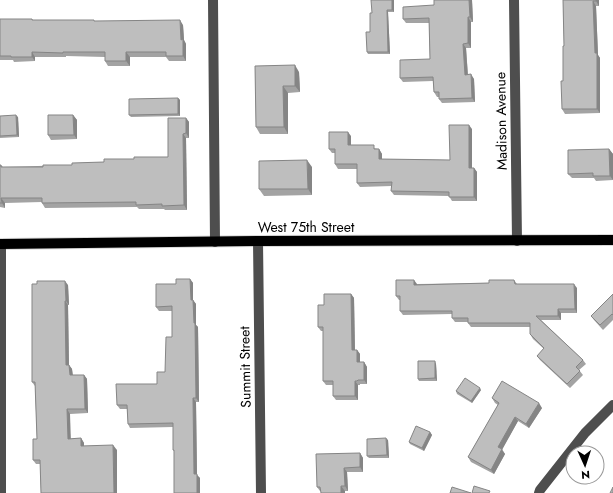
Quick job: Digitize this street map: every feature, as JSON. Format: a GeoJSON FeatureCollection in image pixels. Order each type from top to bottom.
{"type":"FeatureCollection","features":[{"type":"Feature","properties":{"kind":"main road","name":"West 75th Street"},"geometry":{"type":"LineString","coordinates":[[0,244],[258,241],[613,240]]}},
{"type":"Feature","properties":{"kind":"street"},"geometry":{"type":"LineString","coordinates":[[213,0],[215,242]]}},
{"type":"Feature","properties":{"kind":"street","name":"Madison Avenue"},"geometry":{"type":"LineString","coordinates":[[514,0],[517,241]]}},
{"type":"Feature","properties":{"kind":"street","name":"Summit Street"},"geometry":{"type":"LineString","coordinates":[[258,241],[261,493]]}},
{"type":"Feature","properties":{"kind":"street"},"geometry":{"type":"LineString","coordinates":[[0,244],[1,493]]}},
{"type":"Feature","properties":{"kind":"street"},"geometry":{"type":"LineString","coordinates":[[539,493],[585,433],[613,405]]}},
{"type":"Feature","properties":{"kind":"building"},"geometry":{"type":"Polygon","coordinates":[[[371,0],[392,0],[392,10],[387,10],[388,52],[367,52],[366,32],[370,32],[370,13],[372,13],[371,0]]]}},
{"type":"Feature","properties":{"kind":"building"},"geometry":{"type":"Polygon","coordinates":[[[434,0],[469,0],[470,17],[468,17],[468,43],[463,44],[465,75],[471,74],[472,98],[439,99],[439,92],[434,92],[433,77],[400,78],[400,60],[430,59],[429,18],[403,19],[403,7],[434,5],[434,0]]]}},
{"type":"Feature","properties":{"kind":"building"},"geometry":{"type":"Polygon","coordinates":[[[563,0],[596,0],[593,1],[595,53],[597,53],[597,109],[562,109],[561,81],[563,81],[564,46],[563,0]]]}},
{"type":"Feature","properties":{"kind":"building"},"geometry":{"type":"Polygon","coordinates":[[[0,19],[94,21],[180,20],[181,40],[183,39],[183,56],[166,56],[166,52],[126,52],[126,61],[105,61],[105,52],[32,52],[32,57],[0,56],[0,19]]]}},
{"type":"Feature","properties":{"kind":"building"},"geometry":{"type":"Polygon","coordinates":[[[295,65],[295,86],[283,86],[284,127],[256,127],[255,66],[295,65]]]}},
{"type":"Feature","properties":{"kind":"building"},"geometry":{"type":"Polygon","coordinates":[[[178,98],[178,114],[129,115],[129,99],[178,98]]]}},
{"type":"Feature","properties":{"kind":"building"},"geometry":{"type":"Polygon","coordinates":[[[16,115],[17,135],[0,136],[0,116],[16,115]]]}},
{"type":"Feature","properties":{"kind":"building"},"geometry":{"type":"Polygon","coordinates":[[[48,115],[73,115],[74,135],[48,135],[48,115]]]}},
{"type":"Feature","properties":{"kind":"building"},"geometry":{"type":"Polygon","coordinates":[[[168,118],[186,118],[186,133],[183,134],[184,205],[136,205],[136,202],[42,203],[42,198],[1,198],[2,203],[0,203],[0,165],[1,167],[43,167],[43,165],[72,165],[72,163],[104,162],[104,159],[168,157],[168,118]]]}},
{"type":"Feature","properties":{"kind":"building"},"geometry":{"type":"Polygon","coordinates":[[[449,125],[469,125],[469,168],[474,168],[474,197],[449,197],[449,192],[391,191],[392,182],[357,183],[357,164],[335,164],[335,149],[329,149],[329,132],[348,132],[348,145],[374,145],[374,149],[379,149],[379,159],[450,160],[449,125]]]}},
{"type":"Feature","properties":{"kind":"building"},"geometry":{"type":"Polygon","coordinates":[[[609,149],[610,176],[593,176],[593,173],[568,174],[568,150],[609,149]]]}},
{"type":"Feature","properties":{"kind":"building"},"geometry":{"type":"Polygon","coordinates":[[[307,160],[308,189],[259,189],[259,161],[307,160]]]}},
{"type":"Feature","properties":{"kind":"building"},"geometry":{"type":"Polygon","coordinates":[[[176,279],[190,279],[191,300],[193,300],[195,323],[196,398],[193,398],[194,474],[197,474],[197,493],[174,493],[173,423],[128,424],[127,405],[117,405],[116,384],[157,384],[157,372],[165,372],[166,337],[172,337],[172,306],[156,307],[156,284],[176,284],[176,279]]]}},
{"type":"Feature","properties":{"kind":"building"},"geometry":{"type":"Polygon","coordinates":[[[396,280],[414,280],[414,285],[489,283],[489,280],[514,280],[515,284],[574,284],[575,309],[558,309],[558,316],[536,316],[583,360],[576,367],[580,371],[567,384],[537,356],[544,348],[530,334],[530,323],[468,323],[468,318],[452,318],[452,311],[400,311],[400,296],[396,296],[396,280]]]}},
{"type":"Feature","properties":{"kind":"building"},"geometry":{"type":"Polygon","coordinates":[[[37,281],[65,281],[66,365],[69,365],[70,375],[84,375],[85,409],[67,409],[68,439],[81,438],[81,446],[113,445],[114,493],[41,493],[40,460],[33,460],[33,439],[37,439],[35,382],[32,382],[32,284],[37,284],[37,281]]]}},
{"type":"Feature","properties":{"kind":"building"},"geometry":{"type":"Polygon","coordinates":[[[324,294],[351,294],[352,350],[357,350],[357,362],[364,362],[364,380],[355,381],[355,396],[333,396],[333,381],[323,381],[323,327],[318,327],[318,305],[324,305],[324,294]]]}},
{"type":"Feature","properties":{"kind":"building"},"geometry":{"type":"Polygon","coordinates":[[[613,294],[613,315],[612,314],[600,325],[591,316],[613,294]]]}},
{"type":"Feature","properties":{"kind":"building"},"geometry":{"type":"Polygon","coordinates":[[[418,361],[435,361],[435,378],[418,379],[418,361]]]}},
{"type":"Feature","properties":{"kind":"building"},"geometry":{"type":"Polygon","coordinates":[[[465,378],[480,388],[471,401],[456,391],[465,378]]]}},
{"type":"Feature","properties":{"kind":"building"},"geometry":{"type":"Polygon","coordinates":[[[502,381],[539,403],[526,424],[515,417],[498,447],[502,449],[491,470],[468,457],[499,403],[492,398],[502,381]]]}},
{"type":"Feature","properties":{"kind":"building"},"geometry":{"type":"Polygon","coordinates":[[[416,426],[430,432],[422,448],[409,442],[416,426]]]}},
{"type":"Feature","properties":{"kind":"building"},"geometry":{"type":"Polygon","coordinates":[[[386,438],[387,455],[367,456],[367,439],[386,438]]]}},
{"type":"Feature","properties":{"kind":"building"},"geometry":{"type":"Polygon","coordinates":[[[360,453],[360,467],[344,468],[345,486],[341,486],[341,493],[321,493],[320,487],[317,487],[316,454],[360,453]]]}},
{"type":"Feature","properties":{"kind":"building"},"geometry":{"type":"Polygon","coordinates":[[[474,486],[490,491],[489,493],[472,493],[474,486]]]}},
{"type":"Feature","properties":{"kind":"building"},"geometry":{"type":"Polygon","coordinates":[[[452,487],[471,493],[450,493],[452,487]]]}}]}
